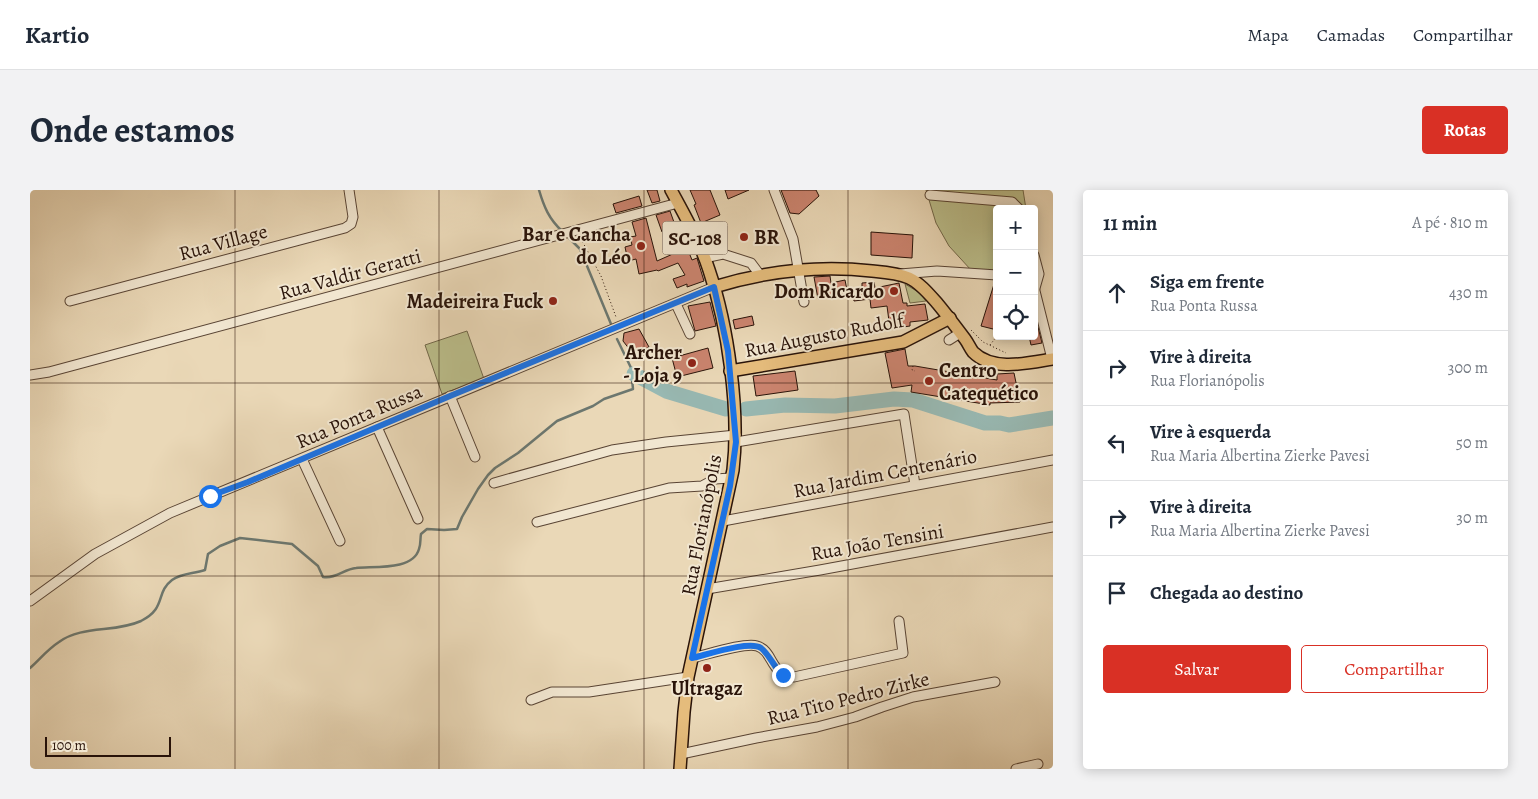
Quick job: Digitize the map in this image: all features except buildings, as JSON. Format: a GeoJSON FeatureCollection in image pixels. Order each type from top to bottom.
{"type":"FeatureCollection","features":[{"type":"Feature","properties":{"kind":"main road","name":"SC-108"},"geometry":{"type":"LineString","coordinates":[[671,190],[704,258],[714,287]]}},
{"type":"Feature","properties":{"kind":"main road"},"geometry":{"type":"LineString","coordinates":[[714,287],[760,275],[799,269],[861,270],[896,275],[909,278],[922,287],[950,318],[973,352],[983,362],[1007,365],[1052,359]]}},
{"type":"Feature","properties":{"kind":"main road","name":"Rua Florianópolis"},"geometry":{"type":"LineString","coordinates":[[680,769],[688,677],[731,478],[736,439],[730,371],[724,331],[714,287]]}},
{"type":"Feature","properties":{"kind":"main road","name":"Rua Augusto Rudolf"},"geometry":{"type":"LineString","coordinates":[[730,371],[903,342],[950,318]]}},
{"type":"Feature","properties":{"kind":"street","name":"Rua Village"},"geometry":{"type":"LineString","coordinates":[[70,301],[345,228],[351,224],[353,217],[350,190]]}},
{"type":"Feature","properties":{"kind":"street"},"geometry":{"type":"LineString","coordinates":[[774,190],[793,239],[804,302]]}},
{"type":"Feature","properties":{"kind":"street"},"geometry":{"type":"LineString","coordinates":[[930,195],[1012,202],[1015,205]]}},
{"type":"Feature","properties":{"kind":"street","name":"Rua Valdir Geratti"},"geometry":{"type":"LineString","coordinates":[[30,375],[59,370],[678,203]]}},
{"type":"Feature","properties":{"kind":"street"},"geometry":{"type":"LineString","coordinates":[[668,234],[690,227]]}},
{"type":"Feature","properties":{"kind":"street"},"geometry":{"type":"LineString","coordinates":[[704,258],[722,254],[751,263],[760,275]]}},
{"type":"Feature","properties":{"kind":"street"},"geometry":{"type":"LineString","coordinates":[[896,275],[937,271],[993,272]]}},
{"type":"Feature","properties":{"kind":"street","name":"Rua Ponta Russa"},"geometry":{"type":"LineString","coordinates":[[30,601],[95,554],[170,513],[714,287]]}},
{"type":"Feature","properties":{"kind":"street"},"geometry":{"type":"LineString","coordinates":[[1036,295],[1052,359]]}},
{"type":"Feature","properties":{"kind":"street"},"geometry":{"type":"LineString","coordinates":[[676,304],[690,334]]}},
{"type":"Feature","properties":{"kind":"street"},"geometry":{"type":"LineString","coordinates":[[949,340],[960,333]]}},
{"type":"Feature","properties":{"kind":"street"},"geometry":{"type":"LineString","coordinates":[[450,396],[475,457]]}},
{"type":"Feature","properties":{"kind":"street"},"geometry":{"type":"LineString","coordinates":[[494,483],[612,450],[666,442],[736,439],[904,414],[915,485]]}},
{"type":"Feature","properties":{"kind":"street"},"geometry":{"type":"LineString","coordinates":[[377,427],[418,519]]}},
{"type":"Feature","properties":{"kind":"street"},"geometry":{"type":"LineString","coordinates":[[302,459],[340,541]]}},
{"type":"Feature","properties":{"kind":"street","name":"Rua Jardim Centenário"},"geometry":{"type":"LineString","coordinates":[[722,521],[1053,460]]}},
{"type":"Feature","properties":{"kind":"street"},"geometry":{"type":"LineString","coordinates":[[537,522],[669,488],[702,486],[716,479],[731,478]]}},
{"type":"Feature","properties":{"kind":"street","name":"Rua João Tensini"},"geometry":{"type":"LineString","coordinates":[[707,589],[1053,527]]}},
{"type":"Feature","properties":{"kind":"street"},"geometry":{"type":"LineString","coordinates":[[692,658],[742,646],[756,645],[783,675],[794,677],[903,653],[899,621]]}},
{"type":"Feature","properties":{"kind":"street"},"geometry":{"type":"LineString","coordinates":[[531,700],[552,692],[589,692],[688,677]]}},
{"type":"Feature","properties":{"kind":"street","name":"Rua Tito Pedro Zirke"},"geometry":{"type":"LineString","coordinates":[[681,754],[817,727],[855,718],[913,697],[995,682]]}},
{"type":"Feature","properties":{"kind":"street"},"geometry":{"type":"LineString","coordinates":[[1016,769],[1038,764]]}},
{"type":"Feature","properties":{"kind":"path"},"geometry":{"type":"LineString","coordinates":[[573,231],[601,276],[620,327]]}},
{"type":"Feature","properties":{"kind":"path"},"geometry":{"type":"LineString","coordinates":[[972,329],[983,342],[1005,352]]}},
{"type":"Feature","properties":{"kind":"path"},"geometry":{"type":"LineString","coordinates":[[990,346],[994,340]]}},
{"type":"Feature","properties":{"kind":"path"},"geometry":{"type":"LineString","coordinates":[[912,366],[912,370],[915,371]]}},
{"type":"Feature","properties":{"kind":"green space"},"geometry":{"type":"Polygon","coordinates":[[[926,190],[1023,190],[1025,205],[993,205],[993,272],[971,270],[949,246],[936,223],[926,190]]]}},
{"type":"Feature","properties":{"kind":"green space"},"geometry":{"type":"Polygon","coordinates":[[[905,284],[920,293],[926,301],[910,303],[905,284]]]}},
{"type":"Feature","properties":{"kind":"green space"},"geometry":{"type":"Polygon","coordinates":[[[467,331],[484,379],[442,394],[425,345],[467,331]]]}},
{"type":"Feature","properties":{"kind":"waterway"},"geometry":{"type":"LineString","coordinates":[[539,190],[547,212],[562,231]]}},
{"type":"Feature","properties":{"kind":"waterway"},"geometry":{"type":"LineString","coordinates":[[566,235],[580,249],[611,324]]}},
{"type":"Feature","properties":{"kind":"waterway"},"geometry":{"type":"LineString","coordinates":[[30,668],[51,648],[68,637],[78,633],[131,625],[141,621],[149,616],[158,606],[164,590],[172,580],[205,570],[208,554],[220,546],[240,538],[292,544],[318,566],[323,577],[332,577],[356,568],[392,566],[409,561],[415,556],[420,547],[421,534],[427,529],[457,529],[478,489],[495,468],[518,453],[557,421],[593,406],[604,399],[633,389],[632,379],[634,374],[617,339]]}},
{"type":"Feature","properties":{"kind":"waterway"},"geometry":{"type":"LineString","coordinates":[[634,374],[666,391],[726,409]]}},
{"type":"Feature","properties":{"kind":"waterway"},"geometry":{"type":"LineString","coordinates":[[746,409],[785,405],[835,406],[894,399],[913,400],[985,423],[1009,425],[1053,418]]}},
{"type":"Feature","properties":{"kind":"place","name":"BR"},"geometry":{"type":"Point","coordinates":[744,237]}},
{"type":"Feature","properties":{"kind":"place","name":"Bar e Cancha do Léo"},"geometry":{"type":"Point","coordinates":[641,246]}},
{"type":"Feature","properties":{"kind":"place","name":"Dom Ricardo"},"geometry":{"type":"Point","coordinates":[894,291]}},
{"type":"Feature","properties":{"kind":"place","name":"Madeireira Fuck"},"geometry":{"type":"Point","coordinates":[553,301]}},
{"type":"Feature","properties":{"kind":"place","name":"Archer - Loja 9"},"geometry":{"type":"Point","coordinates":[692,363]}},
{"type":"Feature","properties":{"kind":"place","name":"Centro Catequético"},"geometry":{"type":"Point","coordinates":[929,381]}},
{"type":"Feature","properties":{"kind":"place","name":"Ultragaz"},"geometry":{"type":"Point","coordinates":[707,668]}},
{"type":"Feature","properties":{"kind":"route"},"geometry":{"type":"LineString","coordinates":[[210,496],[248,482],[714,287],[718,298],[728,351],[736,442],[730,486],[692,658],[742,646],[756,645],[783,675]]}}]}
